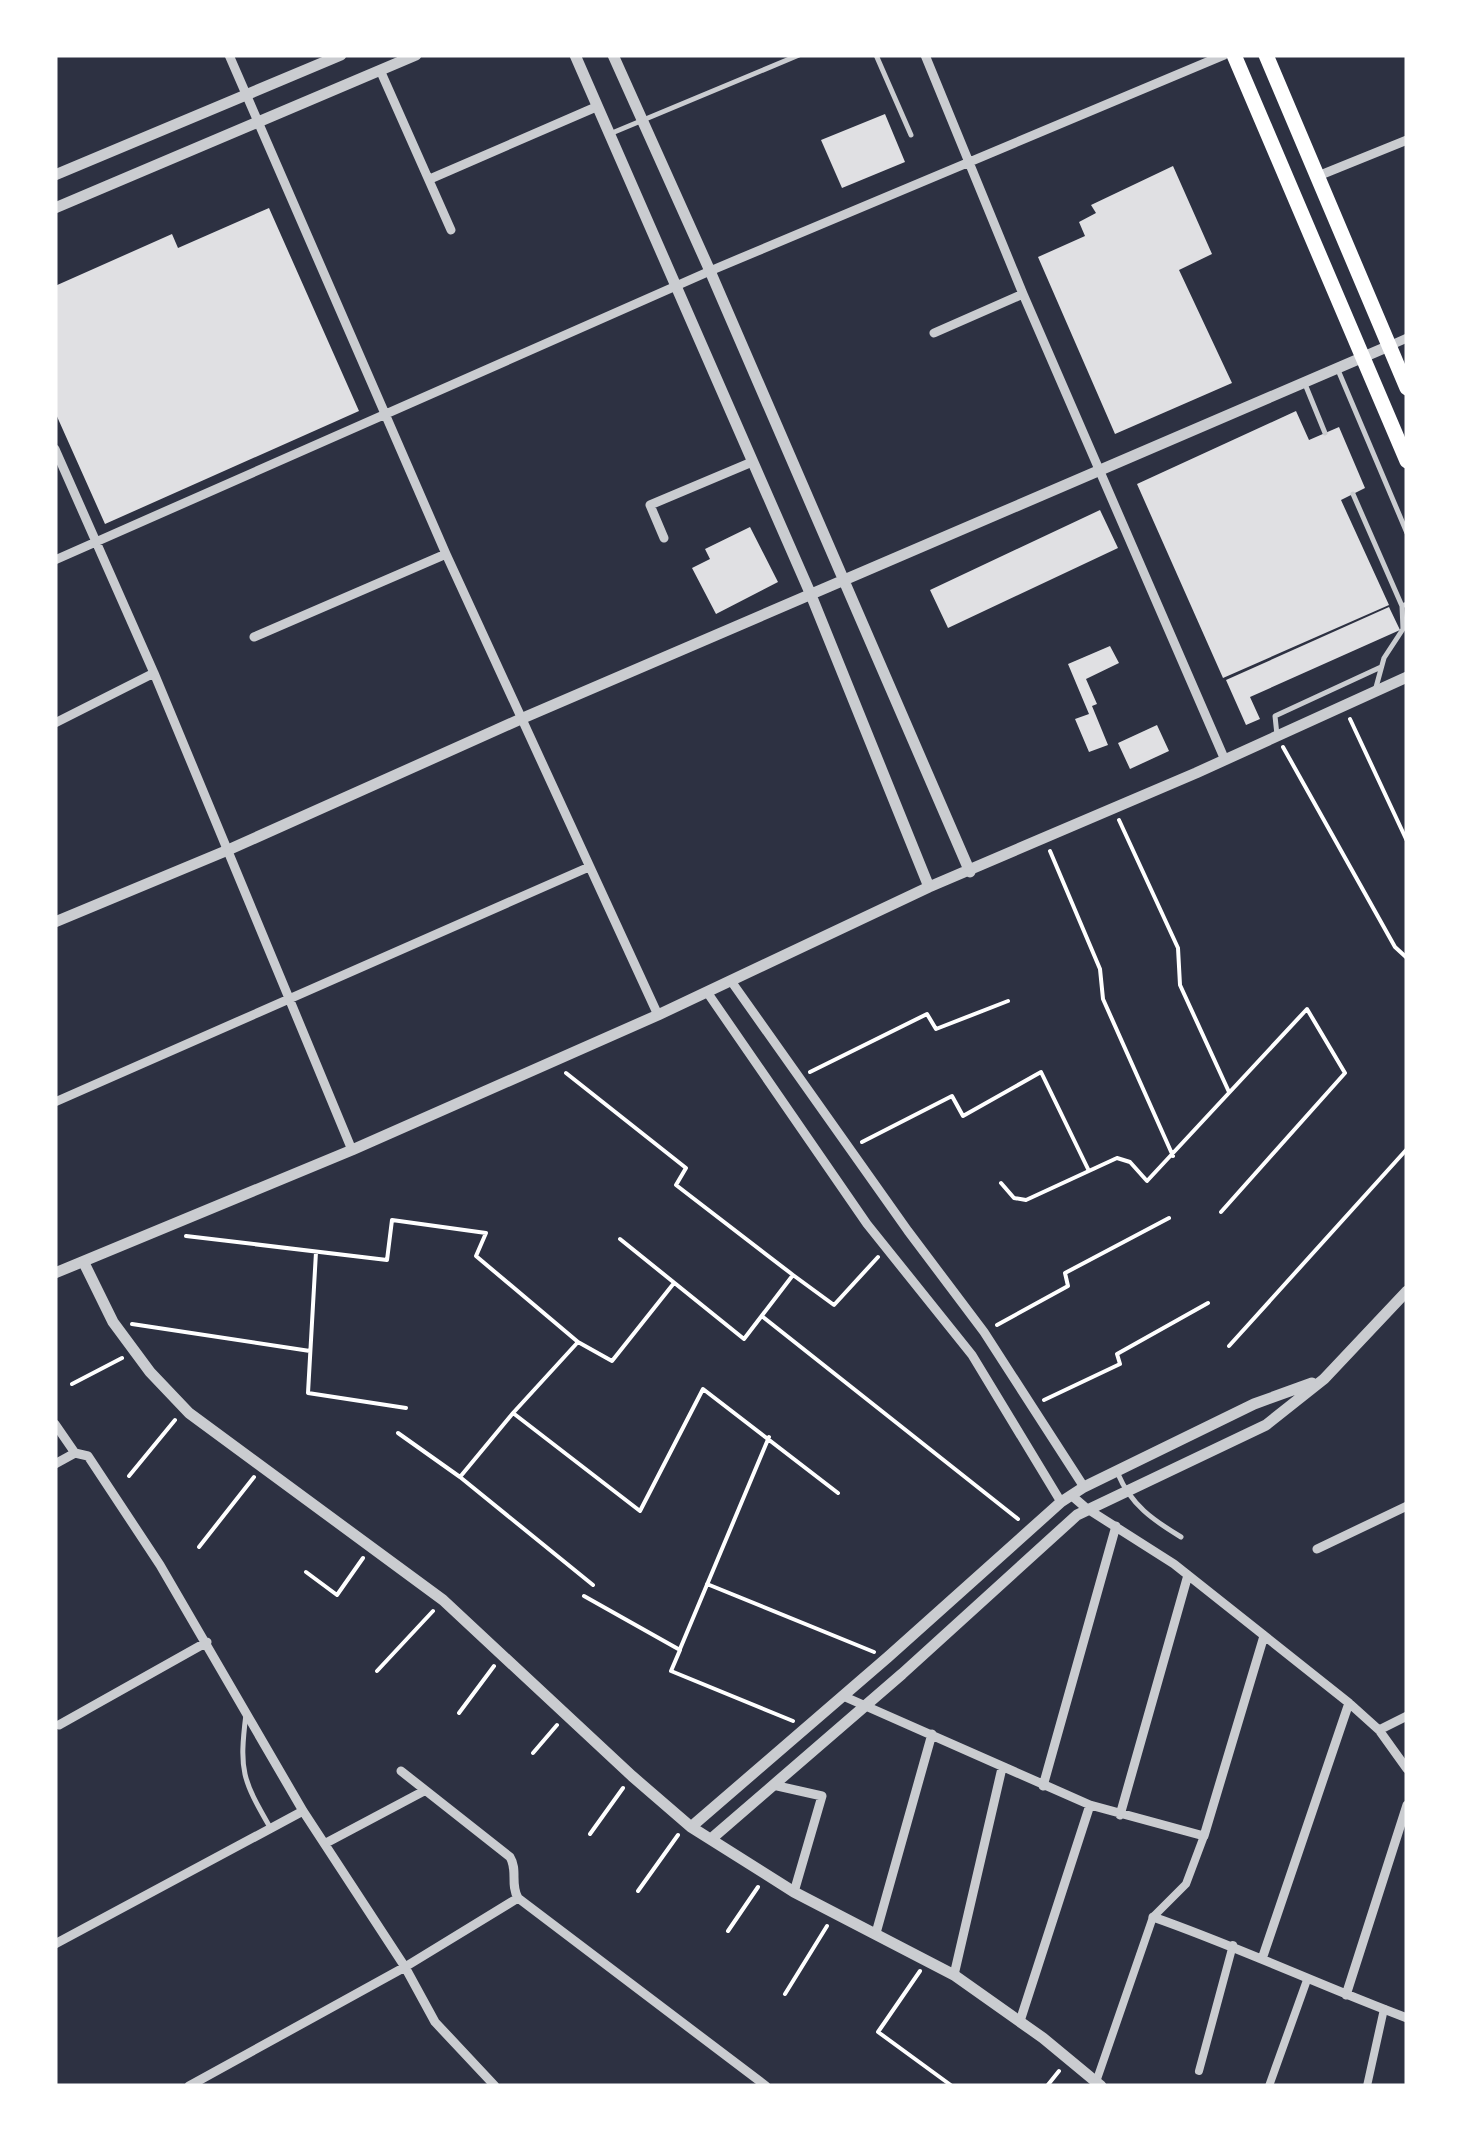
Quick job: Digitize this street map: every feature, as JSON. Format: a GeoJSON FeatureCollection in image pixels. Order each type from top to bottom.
{"type":"FeatureCollection","features":[{"type":"Feature","properties":{"kind":"main road"},"geometry":{"type":"LineString","coordinates":[[1234,55],[1407,462]]}},
{"type":"Feature","properties":{"kind":"main road"},"geometry":{"type":"LineString","coordinates":[[1266,55],[1407,388]]}},
{"type":"Feature","properties":{"kind":"street"},"geometry":{"type":"LineString","coordinates":[[229,55],[446,554],[658,1015]]}},
{"type":"Feature","properties":{"kind":"street"},"geometry":{"type":"LineString","coordinates":[[55,175],[341,55]]}},
{"type":"Feature","properties":{"kind":"street"},"geometry":{"type":"LineString","coordinates":[[55,208],[416,55]]}},
{"type":"Feature","properties":{"kind":"street"},"geometry":{"type":"LineString","coordinates":[[574,55],[812,596],[929,887]]}},
{"type":"Feature","properties":{"kind":"street"},"geometry":{"type":"LineString","coordinates":[[613,55],[970,872]]}},
{"type":"Feature","properties":{"kind":"street"},"geometry":{"type":"LineString","coordinates":[[924,55],[1098,470],[1226,760]]}},
{"type":"Feature","properties":{"kind":"street"},"geometry":{"type":"LineString","coordinates":[[55,560],[710,271],[1224,55]]}},
{"type":"Feature","properties":{"kind":"street"},"geometry":{"type":"LineString","coordinates":[[380,70],[451,230]]}},
{"type":"Feature","properties":{"kind":"street"},"geometry":{"type":"LineString","coordinates":[[430,179],[596,108]]}},
{"type":"Feature","properties":{"kind":"street"},"geometry":{"type":"LineString","coordinates":[[1318,176],[1407,140]]}},
{"type":"Feature","properties":{"kind":"street"},"geometry":{"type":"LineString","coordinates":[[934,333],[1023,294]]}},
{"type":"Feature","properties":{"kind":"street"},"geometry":{"type":"LineString","coordinates":[[55,922],[1407,338]]}},
{"type":"Feature","properties":{"kind":"street"},"geometry":{"type":"LineString","coordinates":[[55,449],[154,674],[352,1150]]}},
{"type":"Feature","properties":{"kind":"street"},"geometry":{"type":"LineString","coordinates":[[664,538],[650,505],[752,462]]}},
{"type":"Feature","properties":{"kind":"street"},"geometry":{"type":"LineString","coordinates":[[254,636],[446,554]]}},
{"type":"Feature","properties":{"kind":"street"},"geometry":{"type":"LineString","coordinates":[[55,723],[154,674]]}},
{"type":"Feature","properties":{"kind":"street"},"geometry":{"type":"LineString","coordinates":[[55,1274],[352,1150],[658,1015],[929,887],[1226,760],[1407,677]]}},
{"type":"Feature","properties":{"kind":"street"},"geometry":{"type":"LineString","coordinates":[[55,1102],[588,867]]}},
{"type":"Feature","properties":{"kind":"street"},"geometry":{"type":"LineString","coordinates":[[731,981],[984,1332],[1084,1487]]}},
{"type":"Feature","properties":{"kind":"street"},"geometry":{"type":"LineString","coordinates":[[707,992],[813,1150],[972,1355],[1066,1499],[1116,1526],[1188,1575],[1349,1703],[1379,1730],[1407,1770]]}},
{"type":"Feature","properties":{"kind":"street"},"geometry":{"type":"LineString","coordinates":[[84,1263],[113,1322],[184,1408],[443,1600],[689,1825],[794,1892],[954,1975],[1099,2084],[1152,1917],[1186,1884],[1204,1836],[1264,1636]]}},
{"type":"Feature","properties":{"kind":"street"},"geometry":{"type":"LineString","coordinates":[[711,1839],[1086,1508],[1266,1425],[1324,1379],[1407,1291]]}},
{"type":"Feature","properties":{"kind":"street"},"geometry":{"type":"LineString","coordinates":[[689,1825],[888,1658],[1066,1499],[1254,1404],[1324,1379]]}},
{"type":"Feature","properties":{"kind":"street"},"geometry":{"type":"LineString","coordinates":[[55,1424],[75,1453]]}},
{"type":"Feature","properties":{"kind":"street"},"geometry":{"type":"LineString","coordinates":[[55,1464],[75,1453],[88,1456],[207,1642],[303,1811],[405,1967],[435,2022],[494,2086]]}},
{"type":"Feature","properties":{"kind":"street"},"geometry":{"type":"LineString","coordinates":[[1317,1549],[1407,1506]]}},
{"type":"Feature","properties":{"kind":"street"},"geometry":{"type":"LineString","coordinates":[[1043,1786],[1116,1526]]}},
{"type":"Feature","properties":{"kind":"street"},"geometry":{"type":"LineString","coordinates":[[990,1567],[1004,1582]]}},
{"type":"Feature","properties":{"kind":"street"},"geometry":{"type":"LineString","coordinates":[[1120,1814],[1188,1575]]}},
{"type":"Feature","properties":{"kind":"street"},"geometry":{"type":"LineString","coordinates":[[59,1725],[207,1642]]}},
{"type":"Feature","properties":{"kind":"street"},"geometry":{"type":"LineString","coordinates":[[843,1696],[1043,1786],[1120,1814],[1204,1836]]}},
{"type":"Feature","properties":{"kind":"street"},"geometry":{"type":"LineString","coordinates":[[1262,1959],[1349,1703]]}},
{"type":"Feature","properties":{"kind":"street"},"geometry":{"type":"LineString","coordinates":[[1379,1730],[1407,1716]]}},
{"type":"Feature","properties":{"kind":"street"},"geometry":{"type":"LineString","coordinates":[[876,1934],[932,1734]]}},
{"type":"Feature","properties":{"kind":"street"},"geometry":{"type":"LineString","coordinates":[[954,1975],[1002,1768]]}},
{"type":"Feature","properties":{"kind":"street"},"geometry":{"type":"LineString","coordinates":[[401,1771],[510,1857],[514,1862],[512,1887],[518,1898],[766,2086]]}},
{"type":"Feature","properties":{"kind":"street"},"geometry":{"type":"LineString","coordinates":[[772,1785],[822,1796],[794,1892]]}},
{"type":"Feature","properties":{"kind":"street"},"geometry":{"type":"LineString","coordinates":[[326,1844],[424,1791]]}},
{"type":"Feature","properties":{"kind":"street"},"geometry":{"type":"LineString","coordinates":[[1020,2021],[1090,1804]]}},
{"type":"Feature","properties":{"kind":"street"},"geometry":{"type":"LineString","coordinates":[[1346,1995],[1407,1805]]}},
{"type":"Feature","properties":{"kind":"street"},"geometry":{"type":"LineString","coordinates":[[55,1944],[303,1811]]}},
{"type":"Feature","properties":{"kind":"street"},"geometry":{"type":"LineString","coordinates":[[189,2086],[405,1967],[518,1898]]}},
{"type":"Feature","properties":{"kind":"street"},"geometry":{"type":"LineString","coordinates":[[1152,1917],[1232,1945],[1307,1980],[1407,2018]]}},
{"type":"Feature","properties":{"kind":"street"},"geometry":{"type":"LineString","coordinates":[[1199,2071],[1232,1945]]}},
{"type":"Feature","properties":{"kind":"street"},"geometry":{"type":"LineString","coordinates":[[1269,2086],[1307,1980]]}},
{"type":"Feature","properties":{"kind":"street"},"geometry":{"type":"LineString","coordinates":[[1367,2086],[1384,2009]]}},
{"type":"Feature","properties":{"kind":"lane"},"geometry":{"type":"LineString","coordinates":[[608,135],[799,55]]}},
{"type":"Feature","properties":{"kind":"lane"},"geometry":{"type":"LineString","coordinates":[[876,55],[912,136]]}},
{"type":"Feature","properties":{"kind":"lane"},"geometry":{"type":"LineString","coordinates":[[1337,367],[1407,533]]}},
{"type":"Feature","properties":{"kind":"lane"},"geometry":{"type":"LineString","coordinates":[[1304,382],[1324,433]]}},
{"type":"Feature","properties":{"kind":"lane"},"geometry":{"type":"LineString","coordinates":[[1354,494],[1404,605],[1403,629],[1388,648],[1375,692]]}},
{"type":"Feature","properties":{"kind":"lane"},"geometry":{"type":"LineString","coordinates":[[1277,735],[1275,716],[1381,667]]}},
{"type":"Feature","properties":{"kind":"lane"},"geometry":{"type":"LineString","coordinates":[[1117,1471],[1124,1490],[1152,1519],[1180,1537]]}},
{"type":"Feature","properties":{"kind":"lane"},"geometry":{"type":"LineString","coordinates":[[246,1711],[242,1772],[271,1829]]}},
{"type":"Feature","properties":{"kind":"path"},"geometry":{"type":"LineString","coordinates":[[1344,705],[1407,841]]}},
{"type":"Feature","properties":{"kind":"path"},"geometry":{"type":"LineString","coordinates":[[1277,735],[1394,947],[1407,958]]}},
{"type":"Feature","properties":{"kind":"path"},"geometry":{"type":"LineString","coordinates":[[1114,809],[1178,948],[1180,985],[1229,1092]]}},
{"type":"Feature","properties":{"kind":"path"},"geometry":{"type":"LineString","coordinates":[[1044,837],[1100,969],[1103,998],[1172,1156]]}},
{"type":"Feature","properties":{"kind":"path"},"geometry":{"type":"LineString","coordinates":[[799,1077],[927,1014],[936,1029],[1008,1000]]}},
{"type":"Feature","properties":{"kind":"path"},"geometry":{"type":"LineString","coordinates":[[1001,1183],[1014,1198],[1026,1200],[1117,1158],[1130,1162],[1147,1181],[1307,1009],[1344,1073],[1220,1212]]}},
{"type":"Feature","properties":{"kind":"path"},"geometry":{"type":"LineString","coordinates":[[551,1061],[686,1168],[676,1185],[834,1305],[886,1248]]}},
{"type":"Feature","properties":{"kind":"path"},"geometry":{"type":"LineString","coordinates":[[849,1149],[952,1096],[963,1116],[1041,1072],[1088,1169]]}},
{"type":"Feature","properties":{"kind":"path"},"geometry":{"type":"LineString","coordinates":[[1229,1346],[1407,1149]]}},
{"type":"Feature","properties":{"kind":"path"},"geometry":{"type":"LineString","coordinates":[[984,1332],[1068,1286],[1065,1272],[1169,1218]]}},
{"type":"Feature","properties":{"kind":"path"},"geometry":{"type":"LineString","coordinates":[[156,1233],[386,1260],[392,1220],[486,1233],[476,1256],[578,1342],[612,1362],[674,1284]]}},
{"type":"Feature","properties":{"kind":"path"},"geometry":{"type":"LineString","coordinates":[[620,1239],[744,1339],[793,1275]]}},
{"type":"Feature","properties":{"kind":"path"},"geometry":{"type":"LineString","coordinates":[[316,1251],[308,1394],[406,1408]]}},
{"type":"Feature","properties":{"kind":"path"},"geometry":{"type":"LineString","coordinates":[[1031,1406],[1120,1364],[1117,1354],[1208,1303]]}},
{"type":"Feature","properties":{"kind":"path"},"geometry":{"type":"LineString","coordinates":[[762,1316],[1030,1528]]}},
{"type":"Feature","properties":{"kind":"path"},"geometry":{"type":"LineString","coordinates":[[113,1322],[310,1352]]}},
{"type":"Feature","properties":{"kind":"path"},"geometry":{"type":"LineString","coordinates":[[460,1477],[578,1342]]}},
{"type":"Feature","properties":{"kind":"path"},"geometry":{"type":"LineString","coordinates":[[72,1384],[135,1352]]}},
{"type":"Feature","properties":{"kind":"path"},"geometry":{"type":"LineString","coordinates":[[513,1413],[640,1511],[703,1389],[838,1493]]}},
{"type":"Feature","properties":{"kind":"path"},"geometry":{"type":"LineString","coordinates":[[130,1476],[184,1408]]}},
{"type":"Feature","properties":{"kind":"path"},"geometry":{"type":"LineString","coordinates":[[398,1433],[460,1477],[593,1585]]}},
{"type":"Feature","properties":{"kind":"path"},"geometry":{"type":"LineString","coordinates":[[768,1437],[671,1671],[807,1726]]}},
{"type":"Feature","properties":{"kind":"path"},"geometry":{"type":"LineString","coordinates":[[200,1548],[264,1466]]}},
{"type":"Feature","properties":{"kind":"path"},"geometry":{"type":"LineString","coordinates":[[306,1572],[338,1595],[371,1546]]}},
{"type":"Feature","properties":{"kind":"path"},"geometry":{"type":"LineString","coordinates":[[706,1583],[888,1658]]}},
{"type":"Feature","properties":{"kind":"path"},"geometry":{"type":"LineString","coordinates":[[584,1596],[680,1650]]}},
{"type":"Feature","properties":{"kind":"path"},"geometry":{"type":"LineString","coordinates":[[377,1671],[443,1600]]}},
{"type":"Feature","properties":{"kind":"path"},"geometry":{"type":"LineString","coordinates":[[459,1713],[503,1654]]}},
{"type":"Feature","properties":{"kind":"path"},"geometry":{"type":"LineString","coordinates":[[533,1753],[567,1714]]}},
{"type":"Feature","properties":{"kind":"path"},"geometry":{"type":"LineString","coordinates":[[590,1834],[632,1776]]}},
{"type":"Feature","properties":{"kind":"path"},"geometry":{"type":"LineString","coordinates":[[638,1891],[689,1825]]}},
{"type":"Feature","properties":{"kind":"path"},"geometry":{"type":"LineString","coordinates":[[728,1931],[766,1875]]}},
{"type":"Feature","properties":{"kind":"path"},"geometry":{"type":"LineString","coordinates":[[786,1994],[835,1913]]}},
{"type":"Feature","properties":{"kind":"path"},"geometry":{"type":"LineString","coordinates":[[927,1960],[878,2032],[952,2086]]}},
{"type":"Feature","properties":{"kind":"path"},"geometry":{"type":"LineString","coordinates":[[1047,2086],[1068,2060]]}},
{"type":"Feature","properties":{"kind":"building"},"geometry":{"type":"Polygon","coordinates":[[[885,114],[905,162],[842,188],[821,140],[885,114]]]}},
{"type":"Feature","properties":{"kind":"building"},"geometry":{"type":"Polygon","coordinates":[[[1173,166],[1212,254],[1179,270],[1232,383],[1115,434],[1038,257],[1085,236],[1079,222],[1096,213],[1091,205],[1173,166]]]}},
{"type":"Feature","properties":{"kind":"building"},"geometry":{"type":"Polygon","coordinates":[[[269,208],[359,411],[105,524],[55,412],[55,286],[172,234],[178,248],[269,208]]]}},
{"type":"Feature","properties":{"kind":"building"},"geometry":{"type":"Polygon","coordinates":[[[1296,411],[1309,440],[1339,427],[1365,488],[1341,500],[1389,605],[1223,678],[1137,484],[1296,411]]]}},
{"type":"Feature","properties":{"kind":"building"},"geometry":{"type":"Polygon","coordinates":[[[1100,510],[1118,548],[948,628],[930,590],[1100,510]]]}},
{"type":"Feature","properties":{"kind":"building"},"geometry":{"type":"Polygon","coordinates":[[[750,527],[778,582],[716,614],[692,568],[710,559],[705,549],[750,527]]]}},
{"type":"Feature","properties":{"kind":"building"},"geometry":{"type":"Polygon","coordinates":[[[1389,607],[1400,630],[1250,697],[1260,719],[1246,725],[1226,680],[1389,607]]]}},
{"type":"Feature","properties":{"kind":"building"},"geometry":{"type":"Polygon","coordinates":[[[1110,646],[1119,663],[1086,679],[1108,745],[1089,752],[1075,719],[1089,714],[1068,664],[1110,646]]]}},
{"type":"Feature","properties":{"kind":"building"},"geometry":{"type":"Polygon","coordinates":[[[1157,725],[1169,751],[1130,769],[1118,743],[1157,725]]]}}]}
